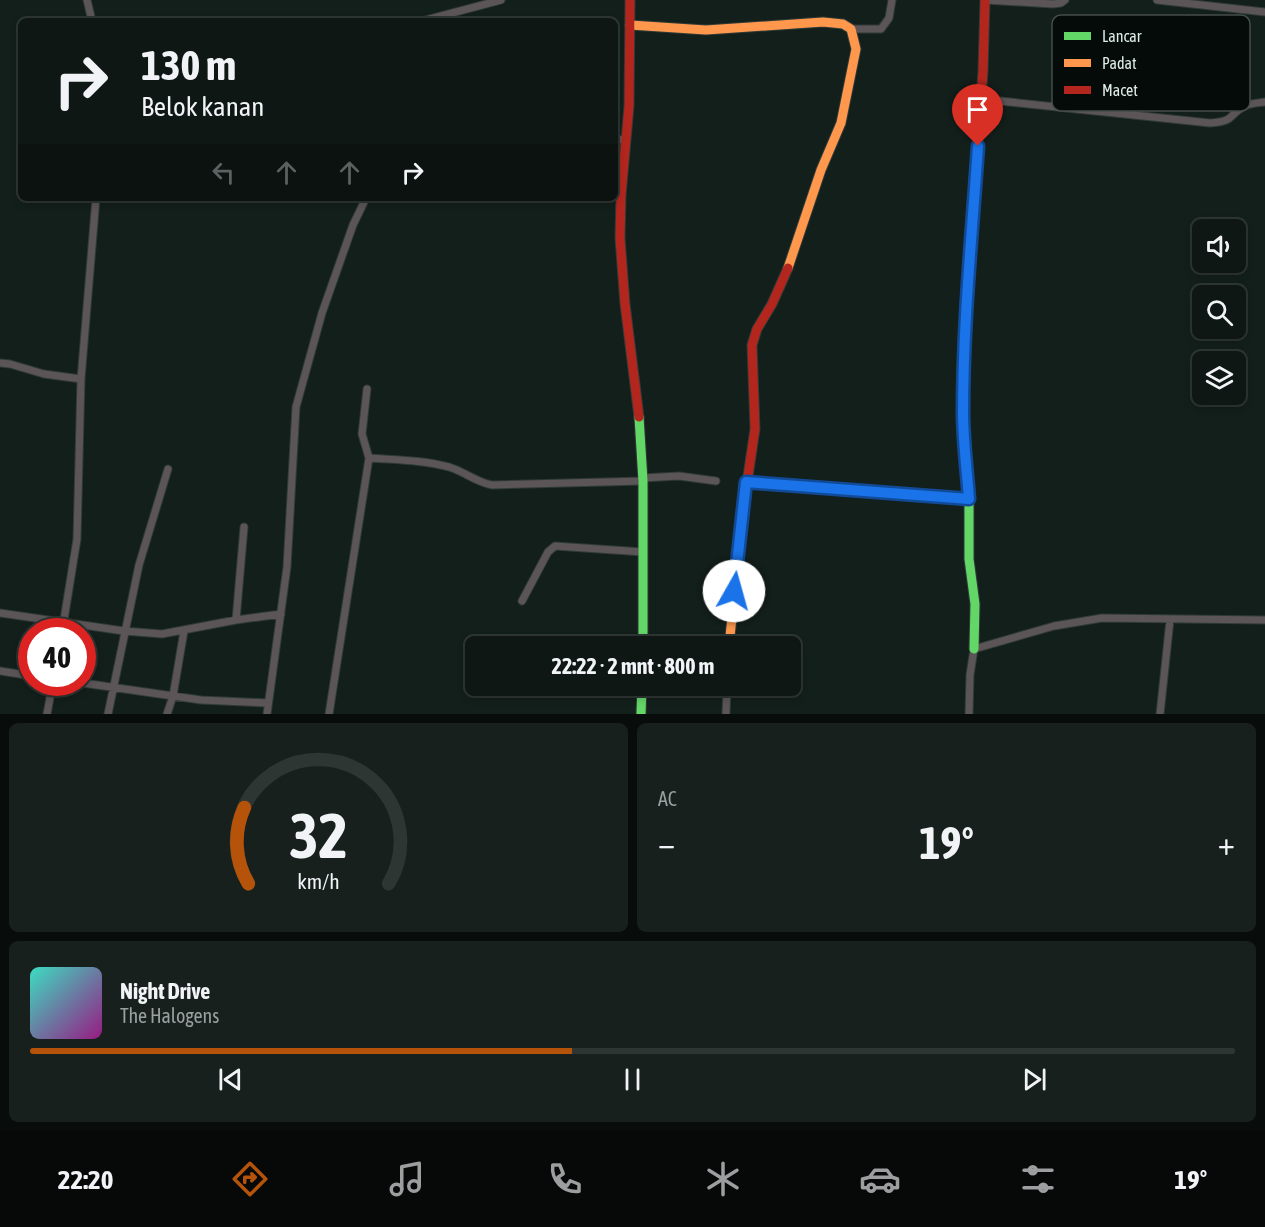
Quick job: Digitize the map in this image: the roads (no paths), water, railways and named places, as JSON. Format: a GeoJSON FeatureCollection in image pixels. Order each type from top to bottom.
{"type":"FeatureCollection","features":[{"type":"Feature","properties":{"kind":"street"},"geometry":{"type":"LineString","coordinates":[[87,0],[91,18]]}},
{"type":"Feature","properties":{"kind":"street"},"geometry":{"type":"LineString","coordinates":[[438,18],[501,0]]}},
{"type":"Feature","properties":{"kind":"street"},"geometry":{"type":"LineString","coordinates":[[630,0],[628,106],[620,218],[621,267],[639,410],[643,479],[643,636]]}},
{"type":"Feature","properties":{"kind":"street"},"geometry":{"type":"LineString","coordinates":[[630,25],[706,30],[824,22],[843,24],[851,29],[880,29],[889,18],[892,0]]}},
{"type":"Feature","properties":{"kind":"street"},"geometry":{"type":"LineString","coordinates":[[969,714],[975,604],[969,559],[969,499],[963,415],[965,312],[981,99],[985,0],[1053,4],[1065,0]]}},
{"type":"Feature","properties":{"kind":"street"},"geometry":{"type":"LineString","coordinates":[[1158,0],[1265,12]]}},
{"type":"Feature","properties":{"kind":"street"},"geometry":{"type":"LineString","coordinates":[[730,636],[746,482],[755,429],[752,345],[754,336],[787,270],[821,170],[841,123],[856,49],[851,29]]}},
{"type":"Feature","properties":{"kind":"street"},"geometry":{"type":"LineString","coordinates":[[981,99],[1052,106]]}},
{"type":"Feature","properties":{"kind":"street"},"geometry":{"type":"LineString","coordinates":[[1250,104],[1265,102]]}},
{"type":"Feature","properties":{"kind":"street"},"geometry":{"type":"LineString","coordinates":[[1096,111],[1210,123],[1230,120],[1238,111]]}},
{"type":"Feature","properties":{"kind":"street"},"geometry":{"type":"LineString","coordinates":[[618,139],[626,140]]}},
{"type":"Feature","properties":{"kind":"street"},"geometry":{"type":"LineString","coordinates":[[65,618],[77,538],[81,379],[96,201]]}},
{"type":"Feature","properties":{"kind":"street"},"geometry":{"type":"LineString","coordinates":[[267,714],[289,539],[296,406],[322,313],[353,225],[365,201]]}},
{"type":"Feature","properties":{"kind":"street"},"geometry":{"type":"LineString","coordinates":[[0,363],[44,374],[81,379]]}},
{"type":"Feature","properties":{"kind":"street"},"geometry":{"type":"LineString","coordinates":[[329,714],[358,541],[369,458],[362,434],[367,389]]}},
{"type":"Feature","properties":{"kind":"street"},"geometry":{"type":"LineString","coordinates":[[369,458],[425,461],[462,471],[479,481],[492,485],[679,476],[716,481]]}},
{"type":"Feature","properties":{"kind":"street"},"geometry":{"type":"LineString","coordinates":[[108,714],[139,565],[168,469]]}},
{"type":"Feature","properties":{"kind":"street"},"geometry":{"type":"LineString","coordinates":[[746,482],[969,499]]}},
{"type":"Feature","properties":{"kind":"street"},"geometry":{"type":"LineString","coordinates":[[236,620],[244,527]]}},
{"type":"Feature","properties":{"kind":"street"},"geometry":{"type":"LineString","coordinates":[[522,601],[548,552],[555,546],[643,552]]}},
{"type":"Feature","properties":{"kind":"street"},"geometry":{"type":"LineString","coordinates":[[0,613],[36,618]]}},
{"type":"Feature","properties":{"kind":"street"},"geometry":{"type":"LineString","coordinates":[[96,627],[162,634],[281,614]]}},
{"type":"Feature","properties":{"kind":"street"},"geometry":{"type":"LineString","coordinates":[[974,649],[1082,620],[1123,617],[1170,620],[1265,620]]}},
{"type":"Feature","properties":{"kind":"street"},"geometry":{"type":"LineString","coordinates":[[1160,714],[1170,620]]}},
{"type":"Feature","properties":{"kind":"street"},"geometry":{"type":"LineString","coordinates":[[167,714],[173,696],[184,631]]}},
{"type":"Feature","properties":{"kind":"street"},"geometry":{"type":"LineString","coordinates":[[0,671],[18,674]]}},
{"type":"Feature","properties":{"kind":"street"},"geometry":{"type":"LineString","coordinates":[[96,685],[201,700],[268,703]]}},
{"type":"Feature","properties":{"kind":"street"},"geometry":{"type":"LineString","coordinates":[[47,714],[50,696]]}},
{"type":"Feature","properties":{"kind":"street"},"geometry":{"type":"LineString","coordinates":[[641,714],[642,696]]}},
{"type":"Feature","properties":{"kind":"street"},"geometry":{"type":"LineString","coordinates":[[726,714],[727,696]]}}]}
